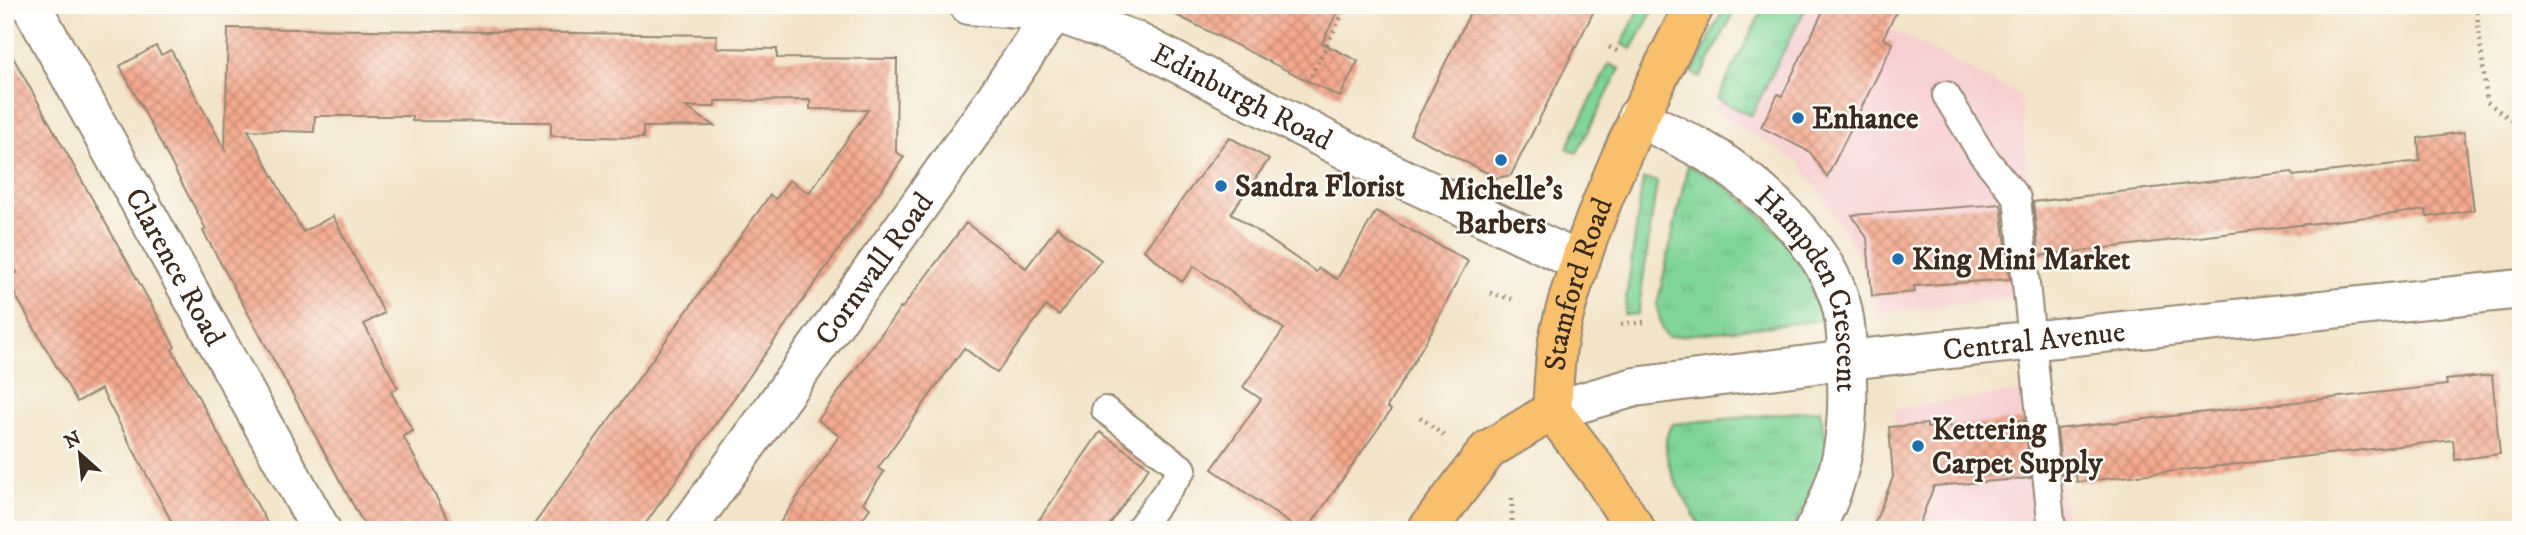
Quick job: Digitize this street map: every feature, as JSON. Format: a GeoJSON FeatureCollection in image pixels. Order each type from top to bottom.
{"type":"FeatureCollection","features":[{"type":"Feature","properties":{"kind":"main road","name":"Stamford Road"},"geometry":{"type":"LineString","coordinates":[[1427,530],[1488,450],[1552,411],[1559,334],[1580,262],[1637,117],[1695,5]]}},
{"type":"Feature","properties":{"kind":"main road"},"geometry":{"type":"LineString","coordinates":[[1552,411],[1600,474],[1636,530]]}},
{"type":"Feature","properties":{"kind":"street","name":"Edinburgh Road"},"geometry":{"type":"LineString","coordinates":[[969,5],[1057,9],[1133,40],[1389,172],[1580,262]]}},
{"type":"Feature","properties":{"kind":"street","name":"Clarence Road"},"geometry":{"type":"LineString","coordinates":[[36,7],[321,530]]}},
{"type":"Feature","properties":{"kind":"street","name":"Cornwall Road"},"geometry":{"type":"LineString","coordinates":[[686,530],[1057,9]]}},
{"type":"Feature","properties":{"kind":"street","name":"Hampden Crescent"},"geometry":{"type":"LineString","coordinates":[[1637,117],[1717,159],[1775,206],[1817,253],[1838,293],[1843,313],[1847,360],[1846,437],[1838,476],[1814,530]]}},
{"type":"Feature","properties":{"kind":"street","name":"Central Avenue"},"geometry":{"type":"LineString","coordinates":[[1552,411],[1635,387],[1847,360],[2521,289]]}},
{"type":"Feature","properties":{"kind":"lane"},"geometry":{"type":"LineString","coordinates":[[1946,95],[1981,153],[2017,198],[2052,530]]}},
{"type":"Feature","properties":{"kind":"lane"},"geometry":{"type":"LineString","coordinates":[[1105,410],[1182,469],[1138,530]]}},
{"type":"Feature","properties":{"kind":"path"},"geometry":{"type":"LineString","coordinates":[[1288,120],[1347,5]]}},
{"type":"Feature","properties":{"kind":"path"},"geometry":{"type":"LineString","coordinates":[[2476,5],[2487,102],[2518,125]]}},
{"type":"Feature","properties":{"kind":"path"},"geometry":{"type":"LineString","coordinates":[[1490,293],[1512,299]]}},
{"type":"Feature","properties":{"kind":"path"},"geometry":{"type":"LineString","coordinates":[[1620,324],[1646,322]]}},
{"type":"Feature","properties":{"kind":"path"},"geometry":{"type":"LineString","coordinates":[[1420,417],[1444,436]]}},
{"type":"Feature","properties":{"kind":"path"},"geometry":{"type":"LineString","coordinates":[[1512,498],[1512,530]]}},
{"type":"Feature","properties":{"kind":"shaded area"},"geometry":{"type":"Polygon","coordinates":[[[1765,5],[1844,5],[2020,95],[2041,294],[1880,313],[1855,248],[1800,164],[1713,110],[1765,5]]]}},
{"type":"Feature","properties":{"kind":"shaded area"},"geometry":{"type":"Polygon","coordinates":[[[2051,387],[2066,530],[1870,530],[1893,485],[1895,409],[2051,387]]]}},
{"type":"Feature","properties":{"kind":"green space"},"geometry":{"type":"Polygon","coordinates":[[[1641,5],[1656,5],[1632,49],[1622,44],[1641,5]]]}},
{"type":"Feature","properties":{"kind":"green space"},"geometry":{"type":"Polygon","coordinates":[[[1726,5],[1738,5],[1700,78],[1692,73],[1726,5]]]}},
{"type":"Feature","properties":{"kind":"green space"},"geometry":{"type":"Polygon","coordinates":[[[1765,5],[1807,5],[1751,116],[1717,99],[1765,5]]]}},
{"type":"Feature","properties":{"kind":"green space"},"geometry":{"type":"Polygon","coordinates":[[[1609,64],[1620,69],[1577,153],[1567,148],[1609,64]]]}},
{"type":"Feature","properties":{"kind":"green space"},"geometry":{"type":"Polygon","coordinates":[[[1688,165],[1746,202],[1781,236],[1809,274],[1819,294],[1826,320],[1668,337],[1662,330],[1657,305],[1688,165]]]}},
{"type":"Feature","properties":{"kind":"green space"},"geometry":{"type":"Polygon","coordinates":[[[1643,179],[1657,181],[1638,315],[1624,314],[1643,179]]]}},
{"type":"Feature","properties":{"kind":"green space"},"geometry":{"type":"Polygon","coordinates":[[[1820,410],[1827,447],[1821,478],[1792,530],[1703,530],[1668,463],[1667,435],[1673,424],[1820,410]]]}},
{"type":"Feature","properties":{"kind":"building"},"geometry":{"type":"Polygon","coordinates":[[[1156,5],[1341,5],[1322,43],[1358,61],[1340,97],[1156,5]]]}},
{"type":"Feature","properties":{"kind":"building"},"geometry":{"type":"Polygon","coordinates":[[[1474,5],[1597,5],[1511,175],[1497,178],[1410,134],[1474,5]]]}},
{"type":"Feature","properties":{"kind":"building"},"geometry":{"type":"Polygon","coordinates":[[[1826,5],[1900,5],[1883,38],[1893,44],[1827,177],[1810,152],[1761,127],[1778,94],[1782,96],[1826,5]]]}},
{"type":"Feature","properties":{"kind":"building"},"geometry":{"type":"Polygon","coordinates":[[[228,28],[717,35],[716,48],[777,49],[777,58],[897,59],[896,152],[904,157],[641,530],[530,530],[770,195],[776,199],[789,180],[809,193],[868,110],[810,109],[810,100],[715,101],[715,107],[686,107],[714,126],[643,127],[643,138],[551,136],[551,122],[412,121],[412,116],[315,116],[314,132],[248,130],[303,232],[333,216],[384,313],[364,324],[398,388],[391,392],[413,431],[403,436],[454,530],[367,530],[203,231],[206,229],[120,66],[156,46],[161,55],[171,50],[225,150],[228,28]]]}},
{"type":"Feature","properties":{"kind":"building"},"geometry":{"type":"Polygon","coordinates":[[[5,43],[175,347],[172,349],[271,530],[176,530],[101,389],[77,402],[6,279],[17,273],[5,251],[5,43]]]}},
{"type":"Feature","properties":{"kind":"building"},"geometry":{"type":"Polygon","coordinates":[[[2464,132],[2474,210],[2427,217],[2426,210],[2039,256],[2033,202],[2292,172],[2293,176],[2420,161],[2418,138],[2464,132]]]}},
{"type":"Feature","properties":{"kind":"building"},"geometry":{"type":"Polygon","coordinates":[[[1229,137],[1269,159],[1231,213],[1316,272],[1319,268],[1337,279],[1376,211],[1468,261],[1430,334],[1387,407],[1391,410],[1307,530],[1299,530],[1212,469],[1261,399],[1243,387],[1284,329],[1194,266],[1182,282],[1144,250],[1229,137]]]}},
{"type":"Feature","properties":{"kind":"building"},"geometry":{"type":"Polygon","coordinates":[[[2001,204],[2010,279],[1914,286],[1915,292],[1872,296],[1867,238],[1852,215],[2001,204]]]}},
{"type":"Feature","properties":{"kind":"building"},"geometry":{"type":"Polygon","coordinates":[[[966,223],[1026,268],[1057,227],[1101,260],[1059,315],[1046,306],[997,373],[964,348],[878,468],[884,472],[863,503],[870,508],[855,530],[775,530],[839,436],[818,420],[966,223]]]}},
{"type":"Feature","properties":{"kind":"building"},"geometry":{"type":"Polygon","coordinates":[[[2492,375],[2500,454],[2455,460],[2453,440],[2077,482],[2076,474],[2062,475],[2057,429],[2447,385],[2446,380],[2492,375]]]}},
{"type":"Feature","properties":{"kind":"building"},"geometry":{"type":"Polygon","coordinates":[[[2025,420],[2031,478],[1934,486],[1917,530],[1872,530],[1893,477],[1889,427],[1927,424],[1927,428],[2025,420]]]}},
{"type":"Feature","properties":{"kind":"building"},"geometry":{"type":"Polygon","coordinates":[[[1100,432],[1149,467],[1106,530],[1032,530],[1100,432]]]}},
{"type":"Feature","properties":{"kind":"place","name":"Enhance"},"geometry":{"type":"Point","coordinates":[1798,118]}},
{"type":"Feature","properties":{"kind":"place","name":"Michelle's Barbers"},"geometry":{"type":"Point","coordinates":[1501,160]}},
{"type":"Feature","properties":{"kind":"place","name":"Sandra Florist"},"geometry":{"type":"Point","coordinates":[1221,186]}},
{"type":"Feature","properties":{"kind":"place","name":"King Mini Market"},"geometry":{"type":"Point","coordinates":[1898,259]}},
{"type":"Feature","properties":{"kind":"place","name":"Kettering Carpet Supply"},"geometry":{"type":"Point","coordinates":[1918,446]}}]}
